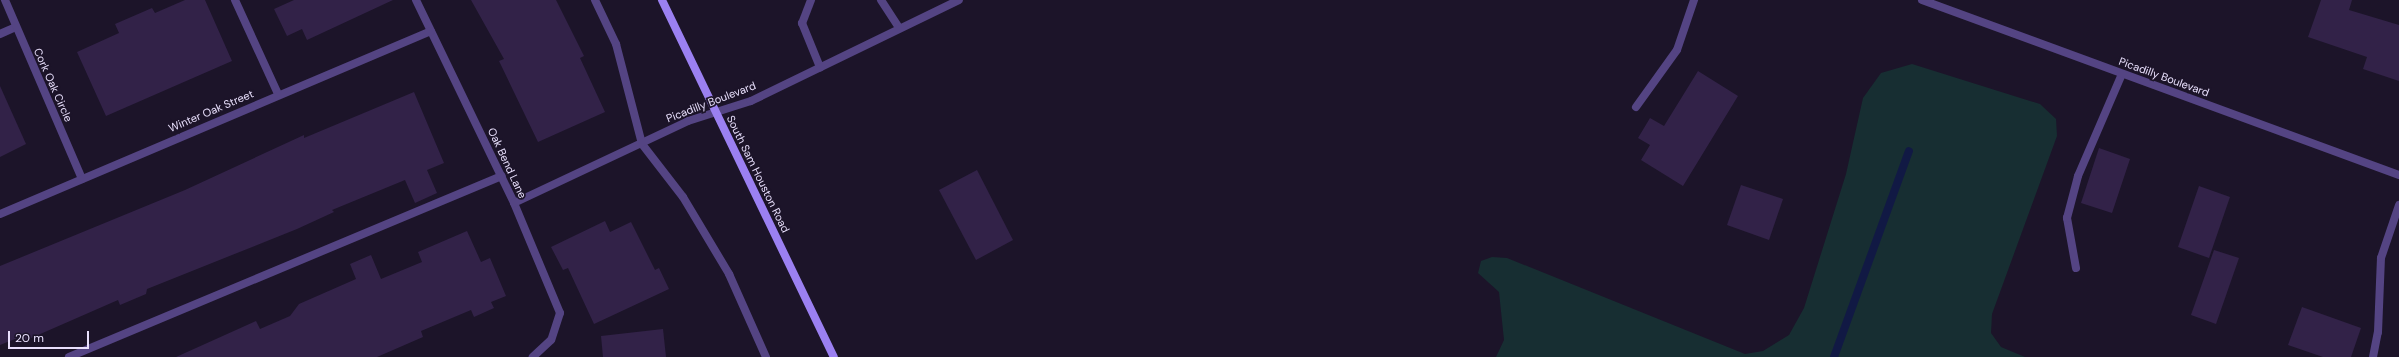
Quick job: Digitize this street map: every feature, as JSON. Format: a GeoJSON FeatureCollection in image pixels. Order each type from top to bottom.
{"type":"FeatureCollection","features":[{"type":"Feature","properties":{"kind":"street","name":"Cork Oak Circle"},"geometry":{"type":"LineString","coordinates":[[5,0],[82,179]]}},
{"type":"Feature","properties":{"kind":"street"},"geometry":{"type":"LineString","coordinates":[[235,0],[278,94]]}},
{"type":"Feature","properties":{"kind":"street","name":"Oak Bend Lane"},"geometry":{"type":"LineString","coordinates":[[416,0],[502,176],[560,313],[551,340],[533,357]]}},
{"type":"Feature","properties":{"kind":"street"},"geometry":{"type":"LineString","coordinates":[[595,0],[616,44],[642,144],[683,197],[729,274],[766,357]]}},
{"type":"Feature","properties":{"kind":"street","name":"South Sam Houston Road"},"geometry":{"type":"LineString","coordinates":[[662,0],[834,357]]}},
{"type":"Feature","properties":{"kind":"street"},"geometry":{"type":"LineString","coordinates":[[811,0],[802,23],[820,68]]}},
{"type":"Feature","properties":{"kind":"street"},"geometry":{"type":"LineString","coordinates":[[881,0],[899,28]]}},
{"type":"Feature","properties":{"kind":"street","name":"Picadilly Boulevard"},"geometry":{"type":"LineString","coordinates":[[514,203],[688,121],[717,114],[820,68],[899,28],[959,0]]}},
{"type":"Feature","properties":{"kind":"street"},"geometry":{"type":"LineString","coordinates":[[1636,107],[1677,50],[1694,0]]}},
{"type":"Feature","properties":{"kind":"street","name":"Picadilly Boulevard"},"geometry":{"type":"LineString","coordinates":[[1922,0],[2399,175]]}},
{"type":"Feature","properties":{"kind":"street"},"geometry":{"type":"LineString","coordinates":[[0,34],[16,27]]}},
{"type":"Feature","properties":{"kind":"street","name":"Winter Oak Street"},"geometry":{"type":"LineString","coordinates":[[0,214],[278,94],[431,31]]}},
{"type":"Feature","properties":{"kind":"street"},"geometry":{"type":"LineString","coordinates":[[2076,268],[2066,218],[2078,176],[2122,74]]}},
{"type":"Feature","properties":{"kind":"street"},"geometry":{"type":"LineString","coordinates":[[69,357],[502,176]]}},
{"type":"Feature","properties":{"kind":"street"},"geometry":{"type":"LineString","coordinates":[[2373,357],[2378,332],[2380,258],[2399,205]]}},
{"type":"Feature","properties":{"kind":"green space"},"geometry":{"type":"Polygon","coordinates":[[[1912,64],[2040,104],[2056,119],[2057,136],[1992,314],[1991,333],[2001,347],[2025,357],[1496,357],[1504,340],[1499,292],[1478,273],[1481,261],[1492,257],[1507,258],[1745,354],[1763,351],[1789,335],[1804,308],[1846,174],[1863,98],[1881,73],[1912,64]]]}},
{"type":"Feature","properties":{"kind":"building"},"geometry":{"type":"Polygon","coordinates":[[[185,0],[205,0],[232,61],[106,116],[77,52],[119,33],[115,24],[152,8],[155,13],[185,0]]]}},
{"type":"Feature","properties":{"kind":"building"},"geometry":{"type":"Polygon","coordinates":[[[294,0],[393,0],[307,40],[302,29],[287,36],[274,9],[294,0]]]}},
{"type":"Feature","properties":{"kind":"building"},"geometry":{"type":"Polygon","coordinates":[[[471,0],[556,0],[584,56],[580,58],[605,112],[538,142],[499,61],[504,59],[471,0]]]}},
{"type":"Feature","properties":{"kind":"building"},"geometry":{"type":"Polygon","coordinates":[[[2321,0],[2352,0],[2349,10],[2399,25],[2399,81],[2363,69],[2367,57],[2308,37],[2321,0]]]}},
{"type":"Feature","properties":{"kind":"building"},"geometry":{"type":"Polygon","coordinates":[[[1698,71],[1738,96],[1683,186],[1641,160],[1650,145],[1638,138],[1650,118],[1664,126],[1698,71]]]}},
{"type":"Feature","properties":{"kind":"building"},"geometry":{"type":"Polygon","coordinates":[[[0,86],[26,144],[0,157],[0,86]]]}},
{"type":"Feature","properties":{"kind":"building"},"geometry":{"type":"Polygon","coordinates":[[[414,92],[444,163],[427,170],[437,193],[415,203],[405,180],[332,210],[334,212],[297,229],[147,289],[146,294],[120,305],[118,300],[22,342],[20,337],[0,345],[0,266],[185,190],[304,135],[304,138],[414,92]]]}},
{"type":"Feature","properties":{"kind":"building"},"geometry":{"type":"Polygon","coordinates":[[[2099,148],[2130,159],[2112,213],[2081,203],[2099,148]]]}},
{"type":"Feature","properties":{"kind":"building"},"geometry":{"type":"Polygon","coordinates":[[[977,170],[1013,240],[976,260],[939,190],[977,170]]]}},
{"type":"Feature","properties":{"kind":"building"},"geometry":{"type":"Polygon","coordinates":[[[1741,185],[1783,199],[1769,240],[1727,225],[1741,185]]]}},
{"type":"Feature","properties":{"kind":"building"},"geometry":{"type":"Polygon","coordinates":[[[2199,186],[2230,197],[2209,258],[2178,247],[2199,186]]]}},
{"type":"Feature","properties":{"kind":"building"},"geometry":{"type":"Polygon","coordinates":[[[605,221],[610,232],[631,222],[655,270],[659,268],[669,289],[594,324],[568,268],[563,270],[551,247],[605,221]]]}},
{"type":"Feature","properties":{"kind":"building"},"geometry":{"type":"Polygon","coordinates":[[[467,231],[481,262],[490,258],[506,296],[491,302],[494,308],[474,317],[471,310],[421,331],[423,337],[377,357],[176,357],[256,321],[260,329],[290,316],[299,304],[356,279],[350,264],[371,255],[381,279],[422,262],[418,252],[467,231]]]}},
{"type":"Feature","properties":{"kind":"building"},"geometry":{"type":"Polygon","coordinates":[[[2214,250],[2239,258],[2216,324],[2191,315],[2214,250]]]}},
{"type":"Feature","properties":{"kind":"building"},"geometry":{"type":"Polygon","coordinates":[[[2302,307],[2361,328],[2351,357],[2323,357],[2288,345],[2302,307]]]}},
{"type":"Feature","properties":{"kind":"building"},"geometry":{"type":"Polygon","coordinates":[[[663,329],[666,357],[603,357],[601,336],[663,329]]]}},
{"type":"Feature","properties":{"kind":"waterway"},"geometry":{"type":"LineString","coordinates":[[1834,357],[1909,151]]}}]}
